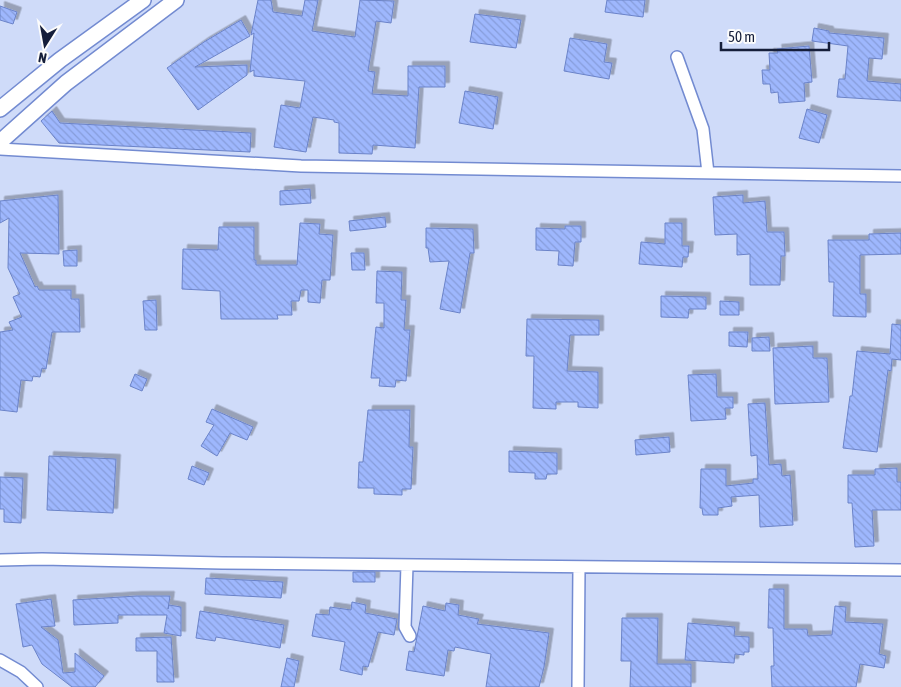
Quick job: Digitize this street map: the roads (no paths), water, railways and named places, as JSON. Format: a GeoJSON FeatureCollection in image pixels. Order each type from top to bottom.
{"type":"FeatureCollection","features":[{"type":"Feature","properties":{"kind":"main road"},"geometry":{"type":"LineString","coordinates":[[0,109],[60,60],[143,0]]}},
{"type":"Feature","properties":{"kind":"main road"},"geometry":{"type":"LineString","coordinates":[[0,142],[66,83],[176,0]]}},
{"type":"Feature","properties":{"kind":"street"},"geometry":{"type":"LineString","coordinates":[[677,57],[703,129],[708,173]]}},
{"type":"Feature","properties":{"kind":"street"},"geometry":{"type":"LineString","coordinates":[[0,149],[301,166],[901,176]]}},
{"type":"Feature","properties":{"kind":"street"},"geometry":{"type":"LineString","coordinates":[[0,560],[901,570]]}},
{"type":"Feature","properties":{"kind":"street"},"geometry":{"type":"LineString","coordinates":[[407,565],[406,627],[410,636]]}},
{"type":"Feature","properties":{"kind":"street"},"geometry":{"type":"LineString","coordinates":[[578,687],[579,567]]}},
{"type":"Feature","properties":{"kind":"street"},"geometry":{"type":"LineString","coordinates":[[0,660],[21,672],[37,687]]}}]}
